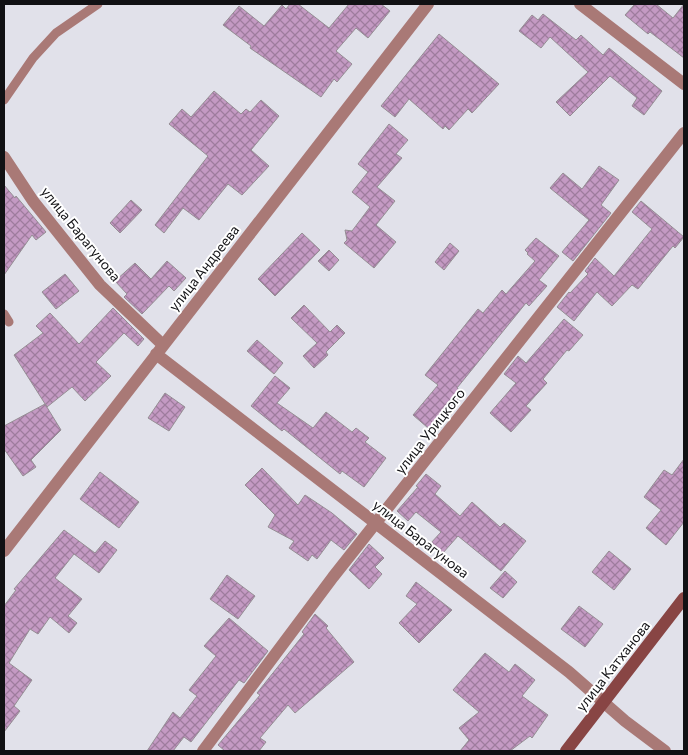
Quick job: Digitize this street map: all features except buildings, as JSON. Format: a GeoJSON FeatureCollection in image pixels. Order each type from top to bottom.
{"type":"FeatureCollection","features":[{"type":"Feature","properties":{"kind":"street","name":"улица Андреева"},"geometry":{"type":"LineString","coordinates":[[4,551],[428,4]]}},
{"type":"Feature","properties":{"kind":"street"},"geometry":{"type":"LineString","coordinates":[[580,4],[684,84]]}},
{"type":"Feature","properties":{"kind":"street","name":"улица Урицкого"},"geometry":{"type":"LineString","coordinates":[[203,751],[333,577],[377,524],[684,133]]}},
{"type":"Feature","properties":{"kind":"street","name":"улица Барагунова"},"geometry":{"type":"LineString","coordinates":[[4,157],[33,200],[100,286],[159,349],[377,524],[569,672],[665,751]]}},
{"type":"Feature","properties":{"kind":"street","name":"улица Катханова"},"geometry":{"type":"LineString","coordinates":[[566,751],[684,598]]}},
{"type":"Feature","properties":{"kind":"lane"},"geometry":{"type":"LineString","coordinates":[[4,100],[33,58],[56,33],[98,4]]}}]}
